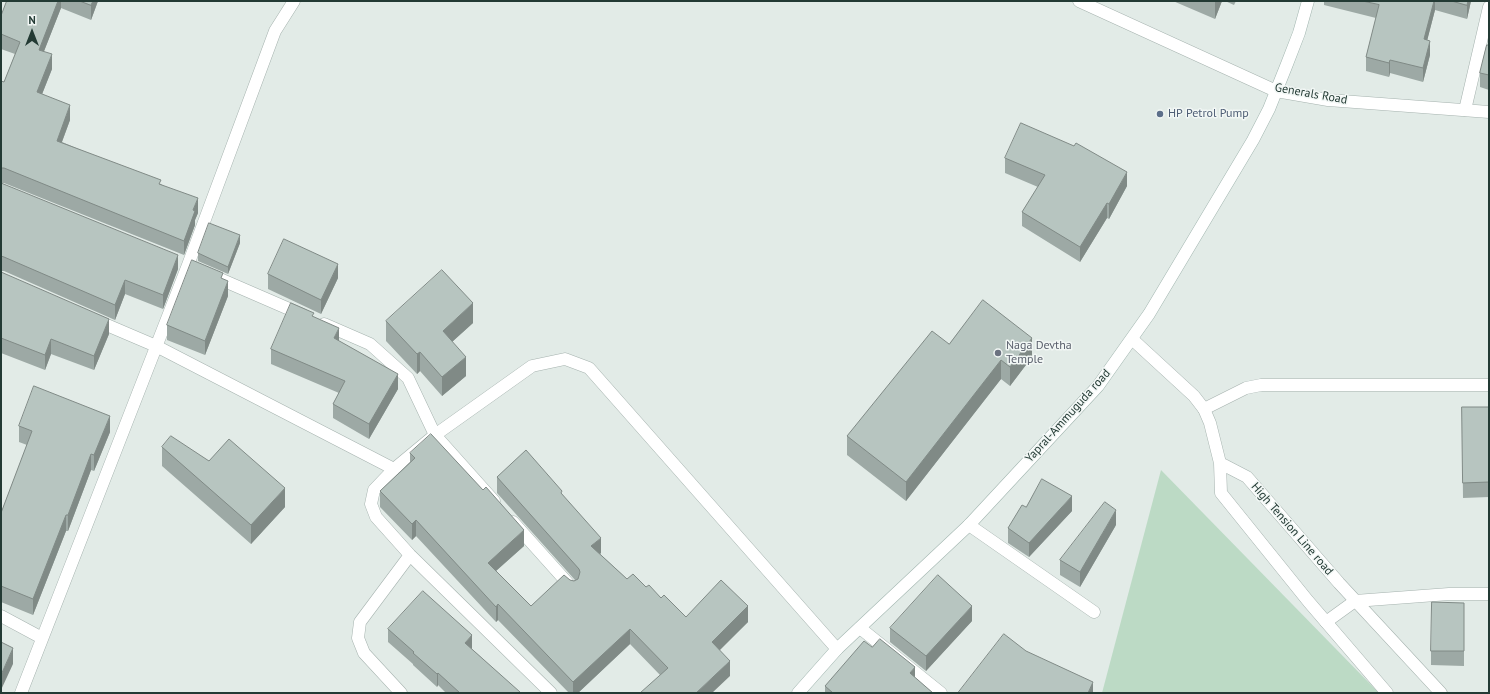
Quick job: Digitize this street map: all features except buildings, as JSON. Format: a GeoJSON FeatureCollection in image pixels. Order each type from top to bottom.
{"type":"FeatureCollection","features":[{"type":"Feature","properties":{"kind":"street"},"geometry":{"type":"LineString","coordinates":[[21,693],[156,346],[184,263],[275,31],[294,1]]}},
{"type":"Feature","properties":{"kind":"street","name":"Generals Road"},"geometry":{"type":"LineString","coordinates":[[1079,1],[1276,91],[1328,100],[1489,112]]}},
{"type":"Feature","properties":{"kind":"street","name":"Yapral-Ammuguda road"},"geometry":{"type":"LineString","coordinates":[[798,693],[837,649],[969,525],[1098,386],[1149,314],[1253,140],[1276,91],[1299,33],[1308,1]]}},
{"type":"Feature","properties":{"kind":"street"},"geometry":{"type":"LineString","coordinates":[[1465,110],[1489,7]]}},
{"type":"Feature","properties":{"kind":"street"},"geometry":{"type":"LineString","coordinates":[[184,263],[370,344],[408,378],[436,435],[573,589]]}},
{"type":"Feature","properties":{"kind":"street"},"geometry":{"type":"LineString","coordinates":[[85,315],[156,346],[394,469]]}},
{"type":"Feature","properties":{"kind":"street"},"geometry":{"type":"LineString","coordinates":[[1132,339],[1194,396],[1204,409],[1210,423],[1220,463],[1221,493],[1386,693]]}},
{"type":"Feature","properties":{"kind":"street"},"geometry":{"type":"LineString","coordinates":[[551,693],[410,555],[376,517],[371,504],[374,490],[394,469],[436,435],[532,366],[565,359],[589,368],[837,649]]}},
{"type":"Feature","properties":{"kind":"street"},"geometry":{"type":"LineString","coordinates":[[1204,409],[1246,388],[1261,385],[1489,385]]}},
{"type":"Feature","properties":{"kind":"street","name":"High Tension Line road"},"geometry":{"type":"LineString","coordinates":[[1220,463],[1247,477],[1435,691]]}},
{"type":"Feature","properties":{"kind":"street"},"geometry":{"type":"LineString","coordinates":[[969,525],[1094,612]]}},
{"type":"Feature","properties":{"kind":"street"},"geometry":{"type":"LineString","coordinates":[[401,693],[364,653],[358,638],[360,622],[410,555]]}},
{"type":"Feature","properties":{"kind":"street"},"geometry":{"type":"LineString","coordinates":[[1326,622],[1355,601],[1449,594],[1489,594]]}},
{"type":"Feature","properties":{"kind":"street"},"geometry":{"type":"LineString","coordinates":[[1,616],[42,638]]}},
{"type":"Feature","properties":{"kind":"street"},"geometry":{"type":"LineString","coordinates":[[860,628],[941,693]]}},
{"type":"Feature","properties":{"kind":"green space"},"geometry":{"type":"Polygon","coordinates":[[[1161,470],[1379,693],[1102,693],[1161,470]]]}},
{"type":"Feature","properties":{"kind":"place","name":"HP Petrol Pump"},"geometry":{"type":"Point","coordinates":[1160,114]}},
{"type":"Feature","properties":{"kind":"place","name":"Naga Devtha Temple"},"geometry":{"type":"Point","coordinates":[998,353]}}]}
